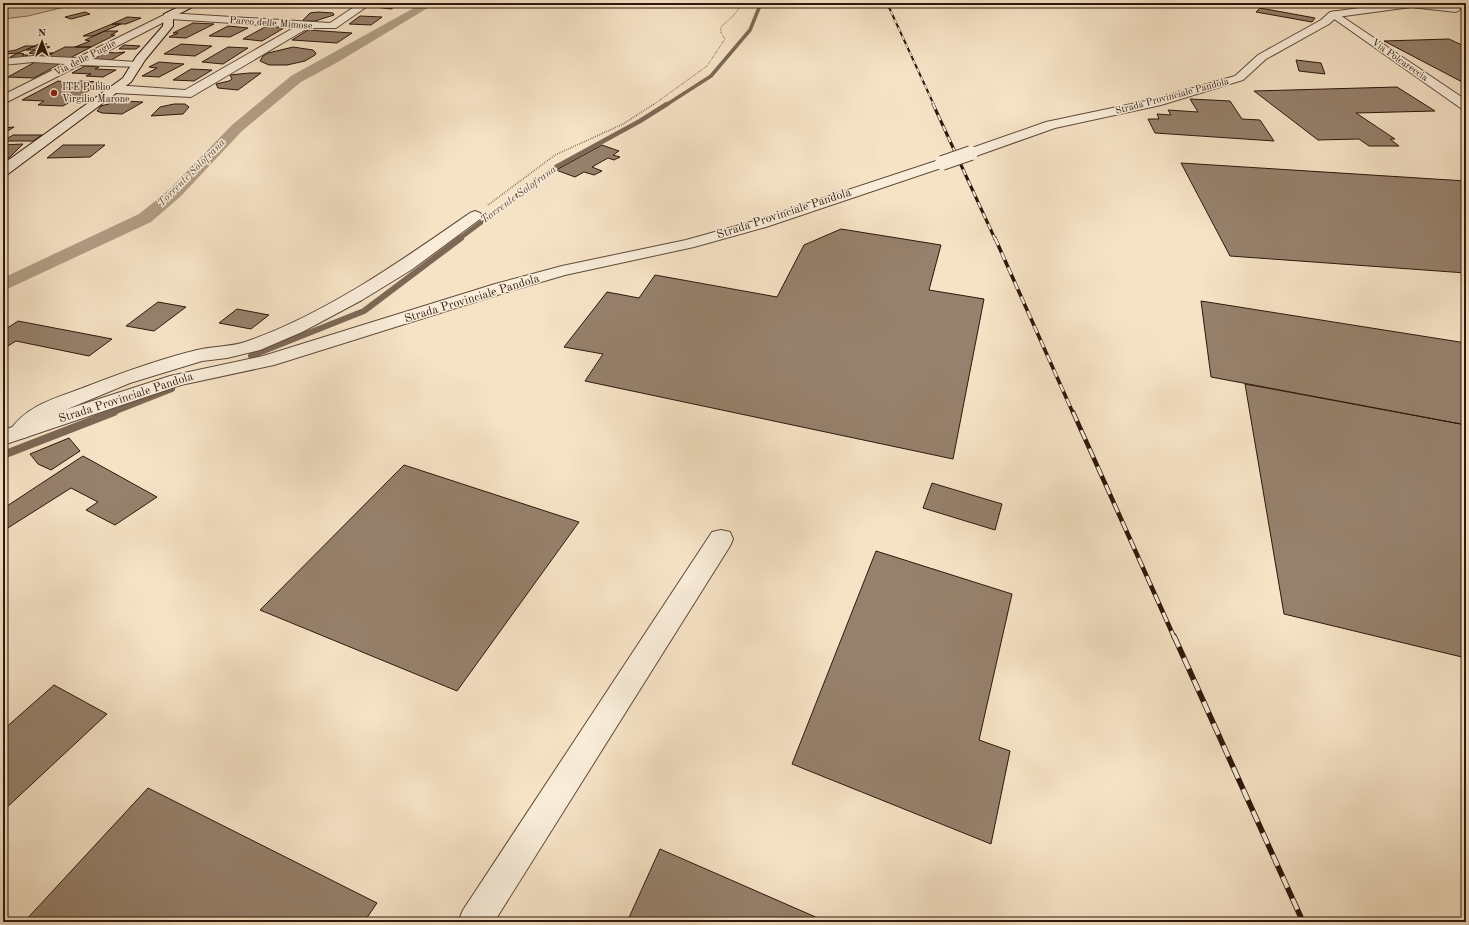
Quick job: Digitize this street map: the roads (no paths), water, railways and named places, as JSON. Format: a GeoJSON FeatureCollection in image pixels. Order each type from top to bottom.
{"type":"FeatureCollection","features":[{"type":"Feature","properties":{"kind":"street","name":"Via delle Puglie"},"geometry":{"type":"LineString","coordinates":[[3,100],[195,3]]}},
{"type":"Feature","properties":{"kind":"street","name":"Parco delle Mimose"},"geometry":{"type":"LineString","coordinates":[[168,16],[332,26],[366,3]]}},
{"type":"Feature","properties":{"kind":"street","name":"Strada Provinciale Pandola"},"geometry":{"type":"LineString","coordinates":[[11,435],[177,380],[267,361],[562,271],[688,244],[760,224],[1051,125],[1157,102],[1239,78],[1262,57],[1325,22],[1334,9],[1412,3],[1456,10]]}},
{"type":"Feature","properties":{"kind":"street"},"geometry":{"type":"LineString","coordinates":[[1437,3],[1456,10],[1466,11]]}},
{"type":"Feature","properties":{"kind":"street","name":"Via Polcareccia"},"geometry":{"type":"LineString","coordinates":[[1334,9],[1466,106]]}},
{"type":"Feature","properties":{"kind":"street"},"geometry":{"type":"LineString","coordinates":[[3,171],[127,80],[136,65],[168,26],[168,16]]}},
{"type":"Feature","properties":{"kind":"street"},"geometry":{"type":"LineString","coordinates":[[115,89],[187,94],[305,25]]}},
{"type":"Feature","properties":{"kind":"street"},"geometry":{"type":"LineString","coordinates":[[3,62],[33,59],[136,65]]}},
{"type":"Feature","properties":{"kind":"street"},"geometry":{"type":"LineString","coordinates":[[11,435],[39,413],[123,378],[200,355],[227,352],[253,346],[295,328],[356,296],[405,266],[475,216]]}},
{"type":"Feature","properties":{"kind":"street"},"geometry":{"type":"LineString","coordinates":[[474,922],[669,623],[721,539]]}},
{"type":"Feature","properties":{"kind":"waterway","name":"Torrente Solofrana"},"geometry":{"type":"LineString","coordinates":[[3,285],[145,218],[175,193],[237,128],[296,79],[334,59],[431,3]]}},
{"type":"Feature","properties":{"kind":"waterway","name":"Torrente Solofrana"},"geometry":{"type":"LineString","coordinates":[[666,105],[711,76],[750,30],[761,3]]}},
{"type":"Feature","properties":{"kind":"waterway","name":"Torrente Solofrana"},"geometry":{"type":"LineString","coordinates":[[459,239],[554,168],[640,121],[667,104]]}},
{"type":"Feature","properties":{"kind":"waterway","name":"Torrente Solofrana"},"geometry":{"type":"LineString","coordinates":[[251,356],[364,311],[461,238]]}},
{"type":"Feature","properties":{"kind":"waterway","name":"Torrente Solofrana"},"geometry":{"type":"LineString","coordinates":[[111,413],[172,389]]}},
{"type":"Feature","properties":{"kind":"waterway","name":"Torrente Solofrana"},"geometry":{"type":"LineString","coordinates":[[3,455],[114,412]]}},
{"type":"Feature","properties":{"kind":"railway"},"geometry":{"type":"LineString","coordinates":[[887,3],[934,105]]}},
{"type":"Feature","properties":{"kind":"railway"},"geometry":{"type":"LineString","coordinates":[[933,104],[995,239]]}},
{"type":"Feature","properties":{"kind":"railway"},"geometry":{"type":"LineString","coordinates":[[995,238],[1073,413]]}},
{"type":"Feature","properties":{"kind":"railway"},"geometry":{"type":"LineString","coordinates":[[1073,412],[1174,637]]}},
{"type":"Feature","properties":{"kind":"railway"},"geometry":{"type":"LineString","coordinates":[[1174,636],[1303,922]]}},
{"type":"Feature","properties":{"kind":"place","name":"ITE Publio Virgilio Marone"},"geometry":{"type":"Point","coordinates":[54,93]}}]}
